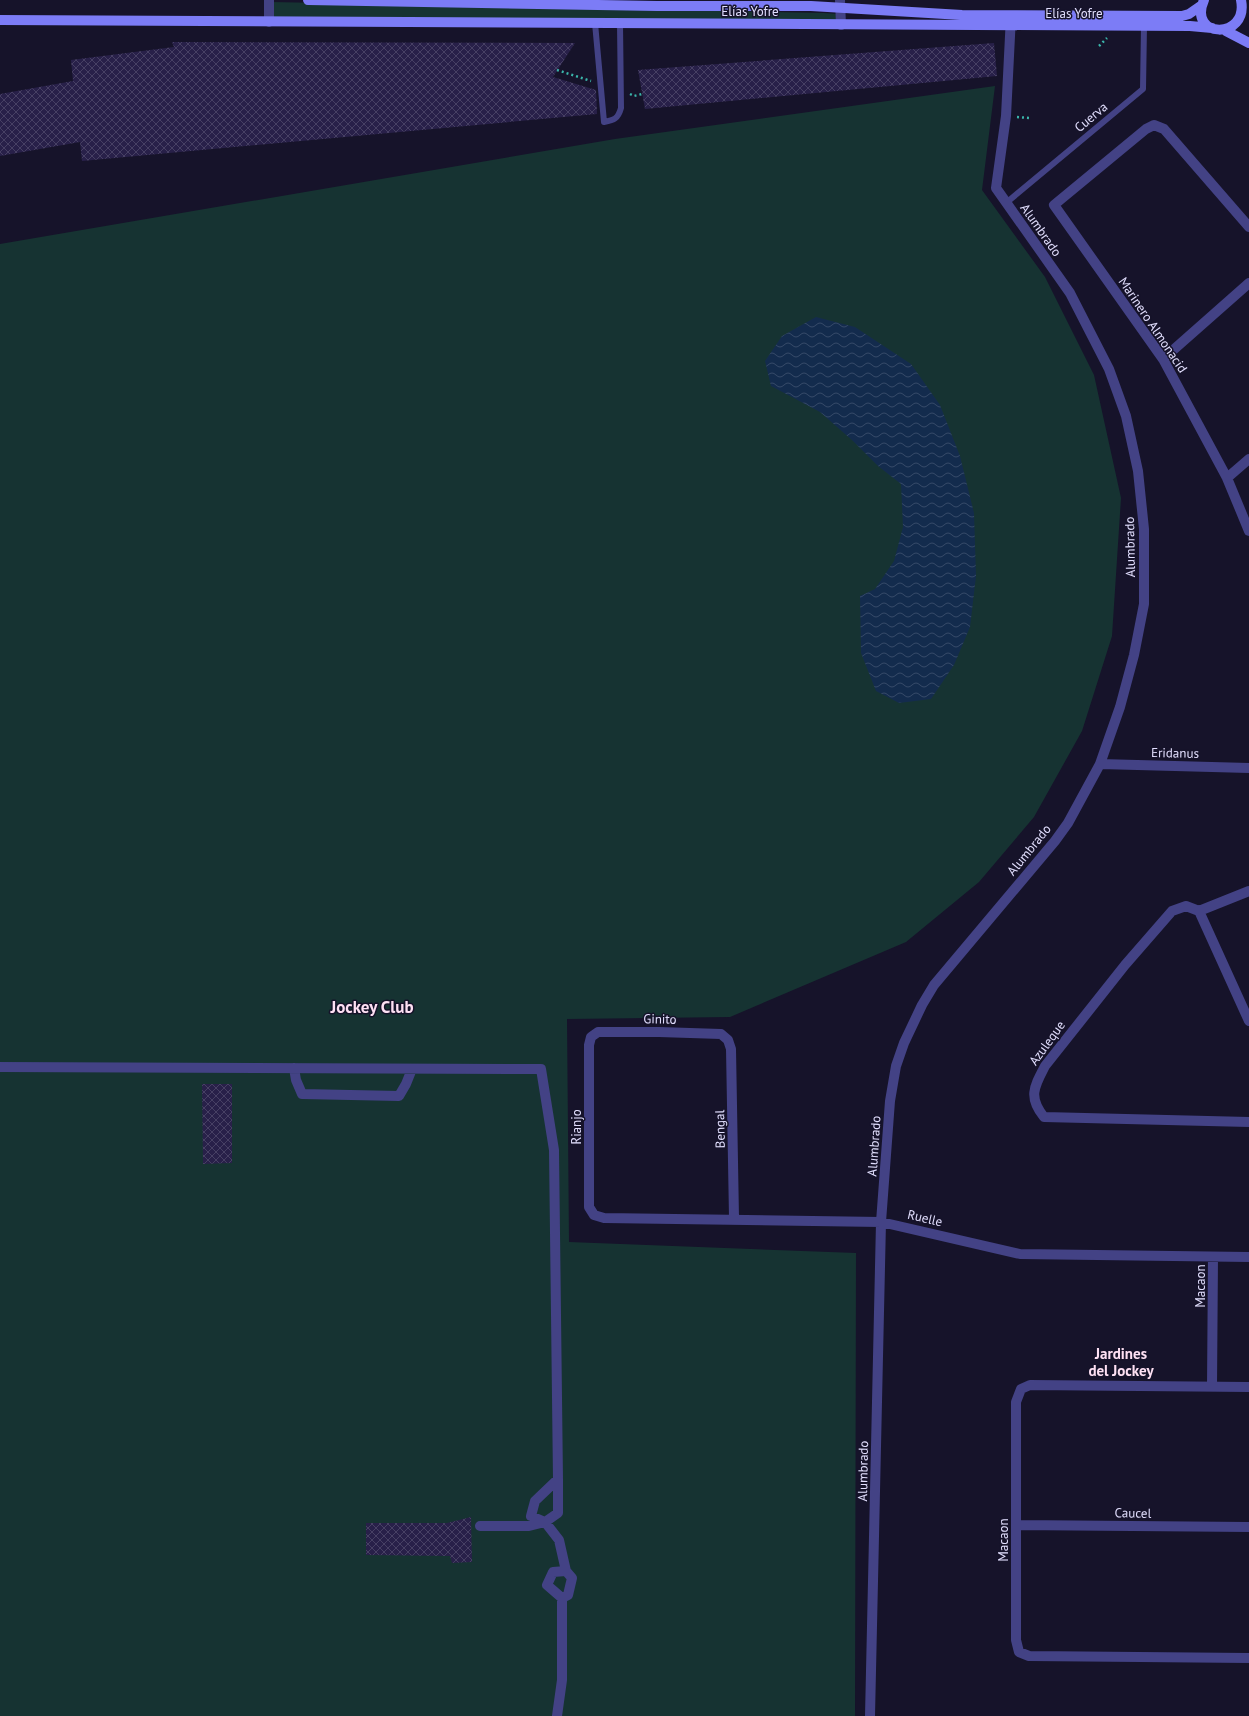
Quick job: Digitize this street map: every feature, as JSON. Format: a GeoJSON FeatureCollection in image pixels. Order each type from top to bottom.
{"type":"FeatureCollection","features":[{"type":"Feature","properties":{"kind":"main road","name":"Elías Yofre"},"geometry":{"type":"LineString","coordinates":[[308,0],[841,4],[1010,21],[1144,26],[1190,26],[1212,28],[1226,31],[1249,43]]}},
{"type":"Feature","properties":{"kind":"main road","name":"Elías Yofre"},"geometry":{"type":"LineString","coordinates":[[0,20],[841,25],[1182,16],[1189,14],[1203,2]]}},
{"type":"Feature","properties":{"kind":"main road"},"geometry":{"type":"LineString","coordinates":[[1203,2],[1203,18],[1212,28]]}},
{"type":"Feature","properties":{"kind":"main road"},"geometry":{"type":"LineString","coordinates":[[1226,31],[1238,24],[1244,5]]}},
{"type":"Feature","properties":{"kind":"street"},"geometry":{"type":"LineString","coordinates":[[269,0],[269,22]]}},
{"type":"Feature","properties":{"kind":"street"},"geometry":{"type":"LineString","coordinates":[[841,4],[841,25]]}},
{"type":"Feature","properties":{"kind":"street","name":"Alumbrado"},"geometry":{"type":"LineString","coordinates":[[870,1716],[881,1222],[890,1101],[896,1066],[907,1036],[934,985],[1055,840],[1068,822],[1100,764],[1120,707],[1128,678],[1144,604],[1144,529],[1138,471],[1126,416],[1109,369],[1070,293],[996,188],[1006,116],[1010,21]]}},
{"type":"Feature","properties":{"kind":"street","name":"Marinero Almonacid"},"geometry":{"type":"LineString","coordinates":[[1249,227],[1164,130],[1154,125],[1054,205],[1162,359],[1227,478],[1249,531]]}},
{"type":"Feature","properties":{"kind":"street"},"geometry":{"type":"LineString","coordinates":[[1162,359],[1249,283]]}},
{"type":"Feature","properties":{"kind":"street"},"geometry":{"type":"LineString","coordinates":[[1227,478],[1249,460]]}},
{"type":"Feature","properties":{"kind":"street","name":"Eridanus"},"geometry":{"type":"LineString","coordinates":[[1100,764],[1249,768]]}},
{"type":"Feature","properties":{"kind":"street"},"geometry":{"type":"LineString","coordinates":[[1249,891],[1199,911],[1249,1021]]}},
{"type":"Feature","properties":{"kind":"street","name":"Azuleque"},"geometry":{"type":"LineString","coordinates":[[1199,911],[1186,906],[1172,911],[1125,965],[1045,1066],[1037,1080],[1033,1095],[1036,1108],[1044,1117],[1249,1122]]}},
{"type":"Feature","properties":{"kind":"street","name":"Ginito"},"geometry":{"type":"LineString","coordinates":[[591,1037],[598,1032],[659,1032],[721,1034],[728,1040]]}},
{"type":"Feature","properties":{"kind":"street","name":"Rianjo"},"geometry":{"type":"LineString","coordinates":[[591,1037],[589,1045],[590,1207],[594,1215]]}},
{"type":"Feature","properties":{"kind":"street","name":"Bengal"},"geometry":{"type":"LineString","coordinates":[[728,1040],[732,1049],[734,1218]]}},
{"type":"Feature","properties":{"kind":"street"},"geometry":{"type":"LineString","coordinates":[[0,1067],[541,1069],[554,1150],[558,1513],[545,1522],[528,1526],[480,1526]]}},
{"type":"Feature","properties":{"kind":"street"},"geometry":{"type":"LineString","coordinates":[[294,1068],[296,1080],[302,1094],[400,1096],[412,1069]]}},
{"type":"Feature","properties":{"kind":"street","name":"Ruelle"},"geometry":{"type":"LineString","coordinates":[[594,1215],[604,1218],[734,1218],[881,1222],[1020,1254],[1249,1258]]}},
{"type":"Feature","properties":{"kind":"street","name":"Macaon"},"geometry":{"type":"LineString","coordinates":[[1212,1387],[1213,1257]]}},
{"type":"Feature","properties":{"kind":"street","name":"Macaon"},"geometry":{"type":"LineString","coordinates":[[1249,1387],[1030,1385],[1021,1389],[1016,1402],[1016,1640],[1019,1652],[1029,1656],[1249,1658]]}},
{"type":"Feature","properties":{"kind":"street"},"geometry":{"type":"LineString","coordinates":[[558,1479],[535,1501],[531,1516],[545,1522],[559,1540],[566,1571],[572,1578],[568,1595],[562,1598]]}},
{"type":"Feature","properties":{"kind":"street","name":"Caucel"},"geometry":{"type":"LineString","coordinates":[[1016,1525],[1249,1527]]}},
{"type":"Feature","properties":{"kind":"street"},"geometry":{"type":"LineString","coordinates":[[557,1716],[562,1680],[562,1598],[547,1585],[553,1572],[566,1571]]}},
{"type":"Feature","properties":{"kind":"lane"},"geometry":{"type":"LineString","coordinates":[[595,23],[604,122],[615,120],[620,115],[620,24]]}},
{"type":"Feature","properties":{"kind":"lane","name":"Cuerva"},"geometry":{"type":"LineString","coordinates":[[1006,203],[1143,89],[1144,26]]}},
{"type":"Feature","properties":{"kind":"green space"},"geometry":{"type":"Polygon","coordinates":[[[271,2],[824,13],[839,14],[840,23],[271,20],[271,2]]]}},
{"type":"Feature","properties":{"kind":"green space"},"geometry":{"type":"Polygon","coordinates":[[[995,86],[982,190],[1045,277],[1094,375],[1121,498],[1112,636],[1082,731],[1034,817],[979,882],[906,942],[730,1017],[567,1019],[569,1242],[856,1253],[855,1716],[0,1716],[0,244],[615,139],[995,86]]]}},
{"type":"Feature","properties":{"kind":"water"},"geometry":{"type":"Polygon","coordinates":[[[816,317],[855,327],[911,364],[940,405],[960,456],[974,513],[976,576],[970,627],[954,665],[931,699],[899,703],[876,691],[861,653],[860,596],[875,589],[894,561],[903,527],[901,484],[878,466],[853,441],[820,412],[771,386],[765,361],[782,336],[816,317]]]}},
{"type":"Feature","properties":{"kind":"building"},"geometry":{"type":"Polygon","coordinates":[[[172,42],[575,43],[553,77],[596,90],[597,114],[82,161],[80,142],[0,156],[0,94],[73,81],[71,60],[174,47],[172,42]]]}},
{"type":"Feature","properties":{"kind":"building"},"geometry":{"type":"Polygon","coordinates":[[[994,43],[997,76],[645,109],[638,70],[994,43]]]}},
{"type":"Feature","properties":{"kind":"building"},"geometry":{"type":"Polygon","coordinates":[[[202,1084],[232,1084],[232,1163],[203,1164],[202,1084]]]}},
{"type":"Feature","properties":{"kind":"building"},"geometry":{"type":"Polygon","coordinates":[[[471,1517],[472,1562],[452,1563],[450,1556],[366,1555],[366,1523],[447,1523],[471,1517]]]}},
{"type":"Feature","properties":{"kind":"district","name":"Jockey Club"},"geometry":{"type":"Point","coordinates":[372,1007]}},
{"type":"Feature","properties":{"kind":"district","name":"Jardines del Jockey"},"geometry":{"type":"Point","coordinates":[1121,1362]}}]}
